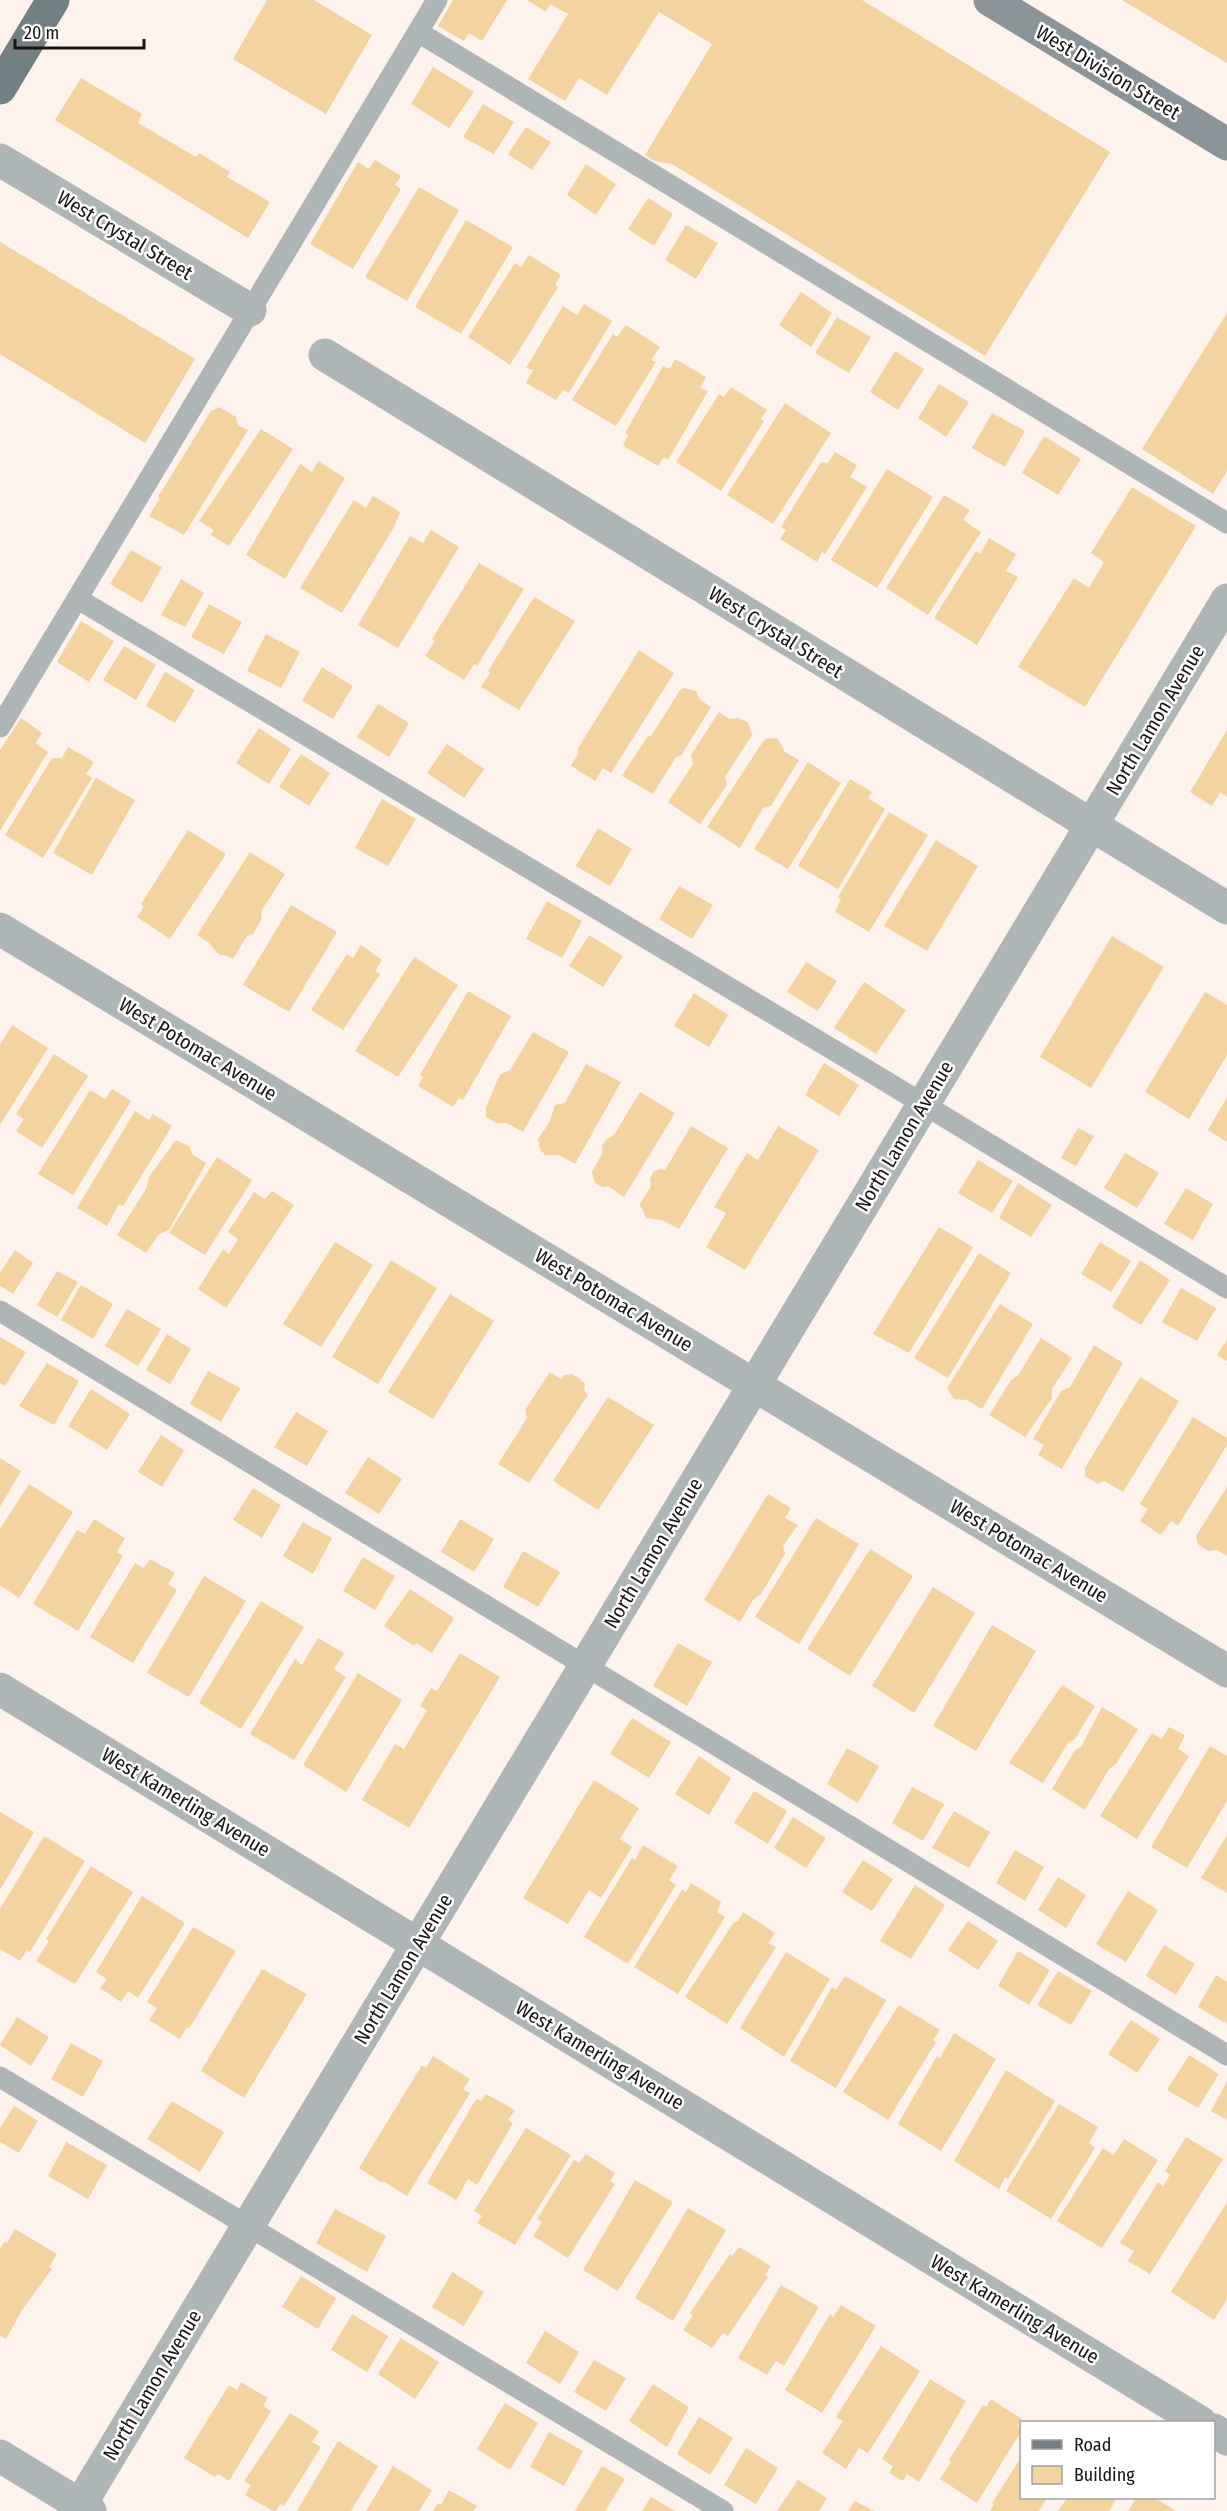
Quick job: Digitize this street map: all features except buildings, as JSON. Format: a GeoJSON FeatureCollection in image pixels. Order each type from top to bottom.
{"type":"FeatureCollection","features":[{"type":"Feature","properties":{"kind":"main road"},"geometry":{"type":"LineString","coordinates":[[0,88],[53,0]]}},
{"type":"Feature","properties":{"kind":"main road","name":"West Division Street"},"geometry":{"type":"LineString","coordinates":[[997,2],[1227,144]]}},
{"type":"Feature","properties":{"kind":"street","name":"West Crystal Street"},"geometry":{"type":"LineString","coordinates":[[0,160],[250,310]]}},
{"type":"Feature","properties":{"kind":"street","name":"West Crystal Street"},"geometry":{"type":"LineString","coordinates":[[325,355],[1227,908]]}},
{"type":"Feature","properties":{"kind":"street","name":"North Lamon Avenue"},"geometry":{"type":"LineString","coordinates":[[85,2508],[247,2227],[1227,600]]}},
{"type":"Feature","properties":{"kind":"street","name":"West Potomac Avenue"},"geometry":{"type":"LineString","coordinates":[[0,929],[1227,1671]]}},
{"type":"Feature","properties":{"kind":"street","name":"West Kamerling Avenue"},"geometry":{"type":"LineString","coordinates":[[0,1689],[1198,2421]]}},
{"type":"Feature","properties":{"kind":"street"},"geometry":{"type":"LineString","coordinates":[[0,2457],[85,2508]]}},
{"type":"Feature","properties":{"kind":"lane"},"geometry":{"type":"LineString","coordinates":[[0,727],[437,0]]}},
{"type":"Feature","properties":{"kind":"lane"},"geometry":{"type":"LineString","coordinates":[[418,32],[1227,523]]}},
{"type":"Feature","properties":{"kind":"lane"},"geometry":{"type":"LineString","coordinates":[[78,598],[1227,1288]]}},
{"type":"Feature","properties":{"kind":"lane"},"geometry":{"type":"LineString","coordinates":[[0,1311],[1227,2055]]}},
{"type":"Feature","properties":{"kind":"lane"},"geometry":{"type":"LineString","coordinates":[[0,2077],[723,2511]]}}]}
